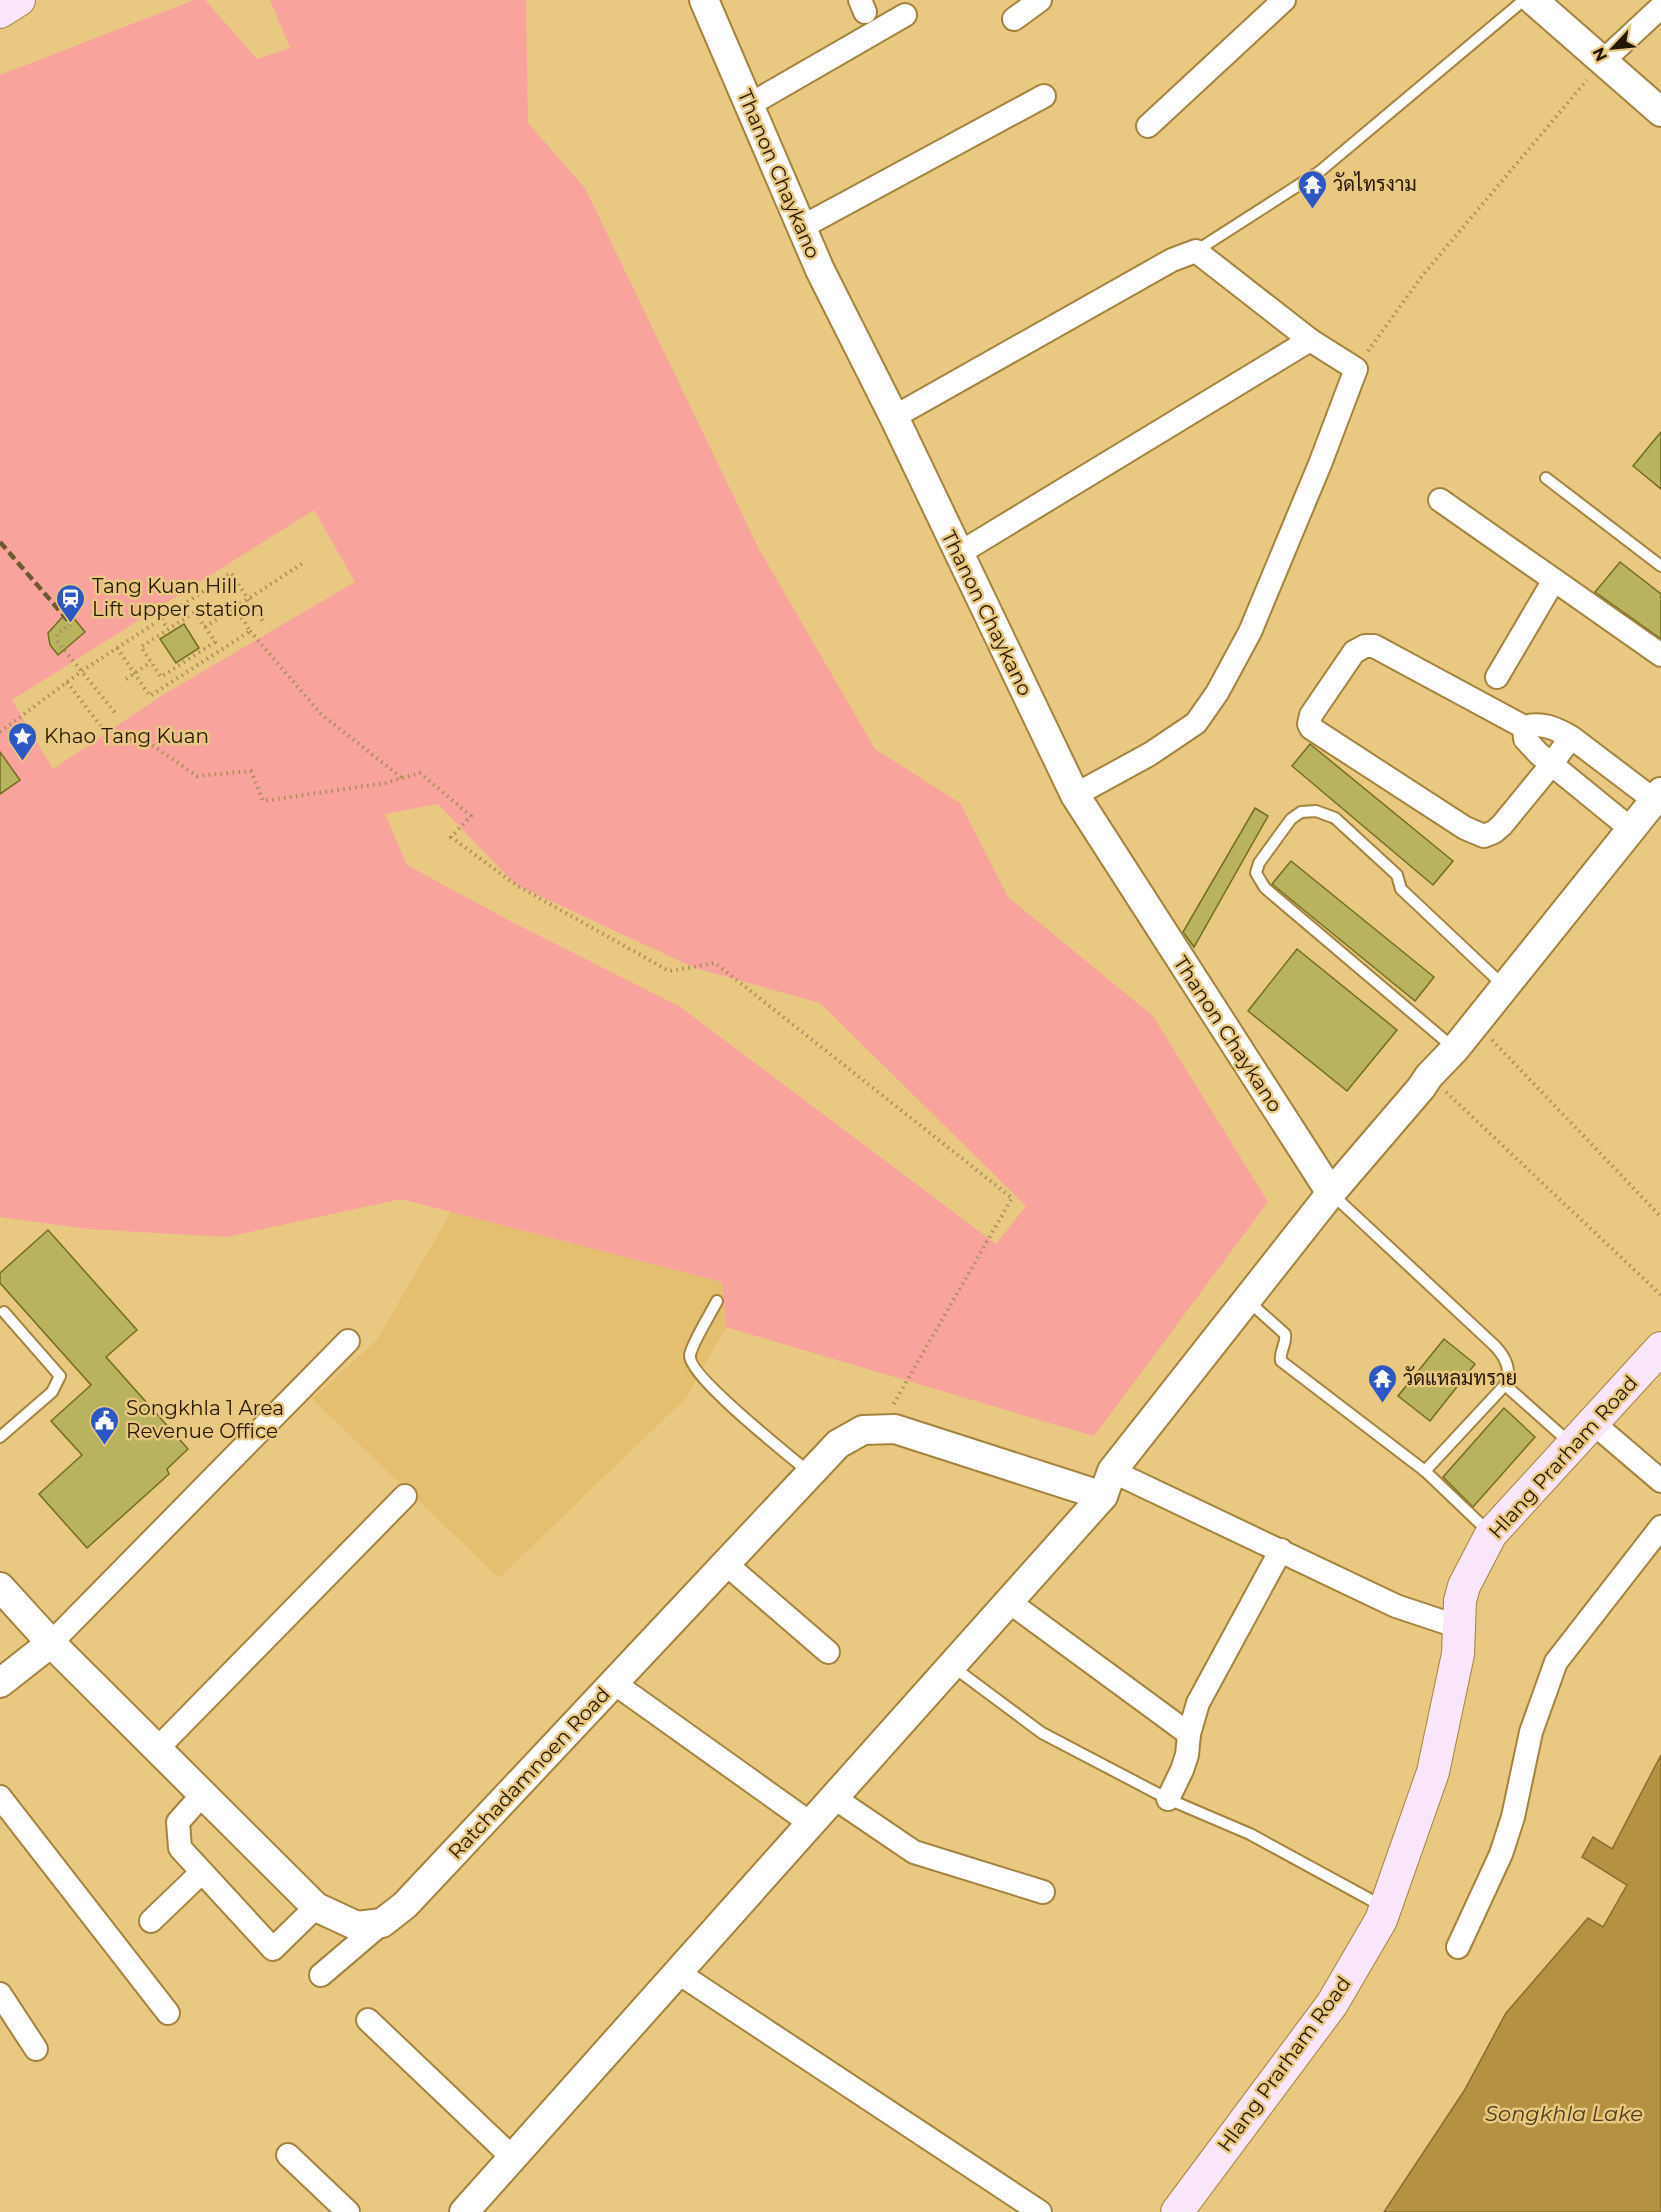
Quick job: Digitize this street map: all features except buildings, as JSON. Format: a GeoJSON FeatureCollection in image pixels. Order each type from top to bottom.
{"type":"FeatureCollection","features":[{"type":"Feature","properties":{"kind":"main road"},"geometry":{"type":"LineString","coordinates":[[0,12],[19,0]]}},
{"type":"Feature","properties":{"kind":"main road","name":"Hlang Prarham Road"},"geometry":{"type":"LineString","coordinates":[[1177,2212],[1332,2004],[1381,1920],[1433,1772],[1455,1671],[1460,1601],[1464,1586],[1491,1534],[1661,1348]]}},
{"type":"Feature","properties":{"kind":"street"},"geometry":{"type":"LineString","coordinates":[[1014,19],[1040,0]]}},
{"type":"Feature","properties":{"kind":"street"},"geometry":{"type":"LineString","coordinates":[[1148,126],[1284,0]]}},
{"type":"Feature","properties":{"kind":"street"},"geometry":{"type":"LineString","coordinates":[[1533,0],[1661,112]]}},
{"type":"Feature","properties":{"kind":"street","name":"Thanon Chaykano"},"geometry":{"type":"LineString","coordinates":[[712,2],[749,105],[820,270],[894,417],[1075,795],[1331,1193]]}},
{"type":"Feature","properties":{"kind":"street"},"geometry":{"type":"LineString","coordinates":[[1604,60],[1661,7]]}},
{"type":"Feature","properties":{"kind":"street"},"geometry":{"type":"LineString","coordinates":[[749,105],[905,15]]}},
{"type":"Feature","properties":{"kind":"street"},"geometry":{"type":"LineString","coordinates":[[802,227],[1044,96]]}},
{"type":"Feature","properties":{"kind":"street"},"geometry":{"type":"LineString","coordinates":[[894,417],[1172,260],[1196,251],[1310,340],[1356,369],[1320,464],[1250,632],[1218,693],[1196,723],[1150,754],[1075,795]]}},
{"type":"Feature","properties":{"kind":"street"},"geometry":{"type":"LineString","coordinates":[[958,554],[1310,340]]}},
{"type":"Feature","properties":{"kind":"street"},"geometry":{"type":"LineString","coordinates":[[1440,500],[1661,655]]}},
{"type":"Feature","properties":{"kind":"street"},"geometry":{"type":"LineString","coordinates":[[1497,677],[1554,580]]}},
{"type":"Feature","properties":{"kind":"street"},"geometry":{"type":"LineString","coordinates":[[464,2212],[1008,1601],[1107,1483],[1246,1300],[1331,1193],[1429,1076],[1455,1049],[1658,796],[1571,737],[1551,727],[1539,724],[1524,728],[1374,646],[1365,646],[1354,652],[1311,715],[1311,728],[1480,836],[1494,832],[1502,825],[1571,737]]}},
{"type":"Feature","properties":{"kind":"street"},"geometry":{"type":"LineString","coordinates":[[1524,728],[1526,739],[1531,746],[1551,765],[1631,829]]}},
{"type":"Feature","properties":{"kind":"street"},"geometry":{"type":"LineString","coordinates":[[0,1683],[51,1643],[348,1341]]}},
{"type":"Feature","properties":{"kind":"street","name":"Ratchadamnoen Road"},"geometry":{"type":"LineString","coordinates":[[382,1923],[405,1905],[838,1444],[863,1430],[895,1429],[1107,1483]]}},
{"type":"Feature","properties":{"kind":"street"},"geometry":{"type":"LineString","coordinates":[[1582,1433],[1661,1481]]}},
{"type":"Feature","properties":{"kind":"street"},"geometry":{"type":"LineString","coordinates":[[1107,1483],[1281,1550],[1396,1606],[1459,1627]]}},
{"type":"Feature","properties":{"kind":"street"},"geometry":{"type":"LineString","coordinates":[[157,1749],[405,1496]]}},
{"type":"Feature","properties":{"kind":"street"},"geometry":{"type":"LineString","coordinates":[[1458,1947],[1501,1854],[1513,1817],[1531,1731],[1556,1662],[1661,1527]]}},
{"type":"Feature","properties":{"kind":"street"},"geometry":{"type":"LineString","coordinates":[[1168,1799],[1187,1755],[1189,1734],[1202,1694],[1281,1550]]}},
{"type":"Feature","properties":{"kind":"street"},"geometry":{"type":"LineString","coordinates":[[726,1564],[828,1652]]}},
{"type":"Feature","properties":{"kind":"street"},"geometry":{"type":"LineString","coordinates":[[0,1587],[51,1643],[316,1907],[357,1926],[382,1923]]}},
{"type":"Feature","properties":{"kind":"street"},"geometry":{"type":"LineString","coordinates":[[1008,1601],[1189,1734]]}},
{"type":"Feature","properties":{"kind":"street"},"geometry":{"type":"LineString","coordinates":[[614,1683],[810,1823]]}},
{"type":"Feature","properties":{"kind":"street"},"geometry":{"type":"LineString","coordinates":[[203,1794],[178,1822],[180,1848],[273,1949],[316,1907]]}},
{"type":"Feature","properties":{"kind":"street"},"geometry":{"type":"LineString","coordinates":[[0,1797],[168,2013]]}},
{"type":"Feature","properties":{"kind":"street"},"geometry":{"type":"LineString","coordinates":[[833,1797],[914,1852],[1043,1892]]}},
{"type":"Feature","properties":{"kind":"street"},"geometry":{"type":"LineString","coordinates":[[151,1921],[202,1872]]}},
{"type":"Feature","properties":{"kind":"street"},"geometry":{"type":"LineString","coordinates":[[321,1975],[382,1923]]}},
{"type":"Feature","properties":{"kind":"street"},"geometry":{"type":"LineString","coordinates":[[677,1972],[1040,2212]]}},
{"type":"Feature","properties":{"kind":"street"},"geometry":{"type":"LineString","coordinates":[[3,2006],[36,2049]]}},
{"type":"Feature","properties":{"kind":"street"},"geometry":{"type":"LineString","coordinates":[[368,2020],[512,2157]]}},
{"type":"Feature","properties":{"kind":"street"},"geometry":{"type":"LineString","coordinates":[[288,2155],[348,2212]]}},
{"type":"Feature","properties":{"kind":"lane"},"geometry":{"type":"LineString","coordinates":[[1196,251],[1319,172],[1524,0]]}},
{"type":"Feature","properties":{"kind":"lane"},"geometry":{"type":"LineString","coordinates":[[1546,478],[1661,566]]}},
{"type":"Feature","properties":{"kind":"lane"},"geometry":{"type":"LineString","coordinates":[[1455,1049],[1260,882],[1256,873],[1259,863],[1291,819],[1301,812],[1308,811],[1316,811],[1335,818],[1397,875],[1401,889],[1505,987]]}},
{"type":"Feature","properties":{"kind":"lane"},"geometry":{"type":"LineString","coordinates":[[1331,1193],[1495,1346],[1502,1354],[1508,1368],[1509,1377],[1505,1385],[1425,1471]]}},
{"type":"Feature","properties":{"kind":"lane"},"geometry":{"type":"LineString","coordinates":[[1246,1300],[1285,1334],[1286,1340],[1280,1356],[1281,1361],[1425,1471],[1491,1534]]}},
{"type":"Feature","properties":{"kind":"lane"},"geometry":{"type":"LineString","coordinates":[[717,1301],[690,1353],[691,1363],[726,1402],[810,1473]]}},
{"type":"Feature","properties":{"kind":"lane"},"geometry":{"type":"LineString","coordinates":[[0,1437],[52,1392],[60,1376],[4,1312]]}},
{"type":"Feature","properties":{"kind":"lane"},"geometry":{"type":"LineString","coordinates":[[1505,1385],[1582,1433]]}},
{"type":"Feature","properties":{"kind":"lane"},"geometry":{"type":"LineString","coordinates":[[951,1665],[1042,1733],[1168,1799],[1250,1834],[1385,1908]]}},
{"type":"Feature","properties":{"kind":"path"},"geometry":{"type":"LineString","coordinates":[[1356,369],[1422,276],[1604,60]]}},
{"type":"Feature","properties":{"kind":"path"},"geometry":{"type":"LineString","coordinates":[[205,627],[303,563]]}},
{"type":"Feature","properties":{"kind":"path"},"geometry":{"type":"LineString","coordinates":[[0,732],[82,671],[231,573],[263,621]]}},
{"type":"Feature","properties":{"kind":"path"},"geometry":{"type":"LineString","coordinates":[[235,607],[250,631],[321,714],[402,778]]}},
{"type":"Feature","properties":{"kind":"path"},"geometry":{"type":"LineString","coordinates":[[195,612],[215,642],[161,677],[141,647],[168,629],[195,612]]}},
{"type":"Feature","properties":{"kind":"path"},"geometry":{"type":"LineString","coordinates":[[161,619],[168,629]]}},
{"type":"Feature","properties":{"kind":"path"},"geometry":{"type":"LineString","coordinates":[[71,624],[57,634],[57,642],[116,714]]}},
{"type":"Feature","properties":{"kind":"path"},"geometry":{"type":"LineString","coordinates":[[117,648],[150,696],[250,631]]}},
{"type":"Feature","properties":{"kind":"path"},"geometry":{"type":"LineString","coordinates":[[126,679],[151,662]]}},
{"type":"Feature","properties":{"kind":"path"},"geometry":{"type":"LineString","coordinates":[[67,682],[109,737],[146,741],[197,776],[251,771],[263,801],[385,783],[420,772],[471,816],[451,837],[516,885],[669,971],[715,963],[1012,1197],[879,1429]]}},
{"type":"Feature","properties":{"kind":"path"},"geometry":{"type":"LineString","coordinates":[[1476,1023],[1661,1217]]}},
{"type":"Feature","properties":{"kind":"path"},"geometry":{"type":"LineString","coordinates":[[1429,1076],[1661,1295]]}},
{"type":"Feature","properties":{"kind":"shaded area"},"geometry":{"type":"Polygon","coordinates":[[[194,0],[205,0],[257,59],[290,48],[270,0],[526,0],[528,123],[585,188],[759,549],[875,749],[960,803],[1008,897],[1153,1016],[1268,1202],[1094,1436],[726,1327],[722,1282],[401,1199],[227,1237],[88,1229],[0,1217],[0,75],[194,0]],[[314,510],[12,700],[53,769],[161,696],[355,582],[314,510]],[[438,804],[385,814],[407,865],[510,921],[679,1006],[996,1244],[1026,1206],[820,1003],[695,968],[516,885],[438,804]]]}},
{"type":"Feature","properties":{"kind":"shaded area"},"geometry":{"type":"Polygon","coordinates":[[[451,1212],[722,1282],[726,1327],[687,1397],[499,1578],[312,1399],[377,1340],[451,1212]]]}},
{"type":"Feature","properties":{"kind":"water","name":"Songkhla Lake"},"geometry":{"type":"Polygon","coordinates":[[[1661,1755],[1661,2212],[1384,2212],[1464,2091],[1506,2013],[1588,1918],[1603,1927],[1627,1885],[1582,1857],[1593,1837],[1612,1849],[1661,1755]]]}},
{"type":"Feature","properties":{"kind":"railway"},"geometry":{"type":"LineString","coordinates":[[0,542],[71,624]]}},
{"type":"Feature","properties":{"kind":"place","name":"วัดไทรงาม"},"geometry":{"type":"Point","coordinates":[1312,210]}},
{"type":"Feature","properties":{"kind":"place","name":"Tang Kuan Hill Lift upper station"},"geometry":{"type":"Point","coordinates":[71,624]}},
{"type":"Feature","properties":{"kind":"place","name":"Khao Tang Kuan"},"geometry":{"type":"Point","coordinates":[23,762]}},
{"type":"Feature","properties":{"kind":"place","name":"วัดแหลมทราย"},"geometry":{"type":"Point","coordinates":[1382,1404]}},
{"type":"Feature","properties":{"kind":"place","name":"Songkhla 1 Area Revenue Office"},"geometry":{"type":"Point","coordinates":[105,1446]}}]}
